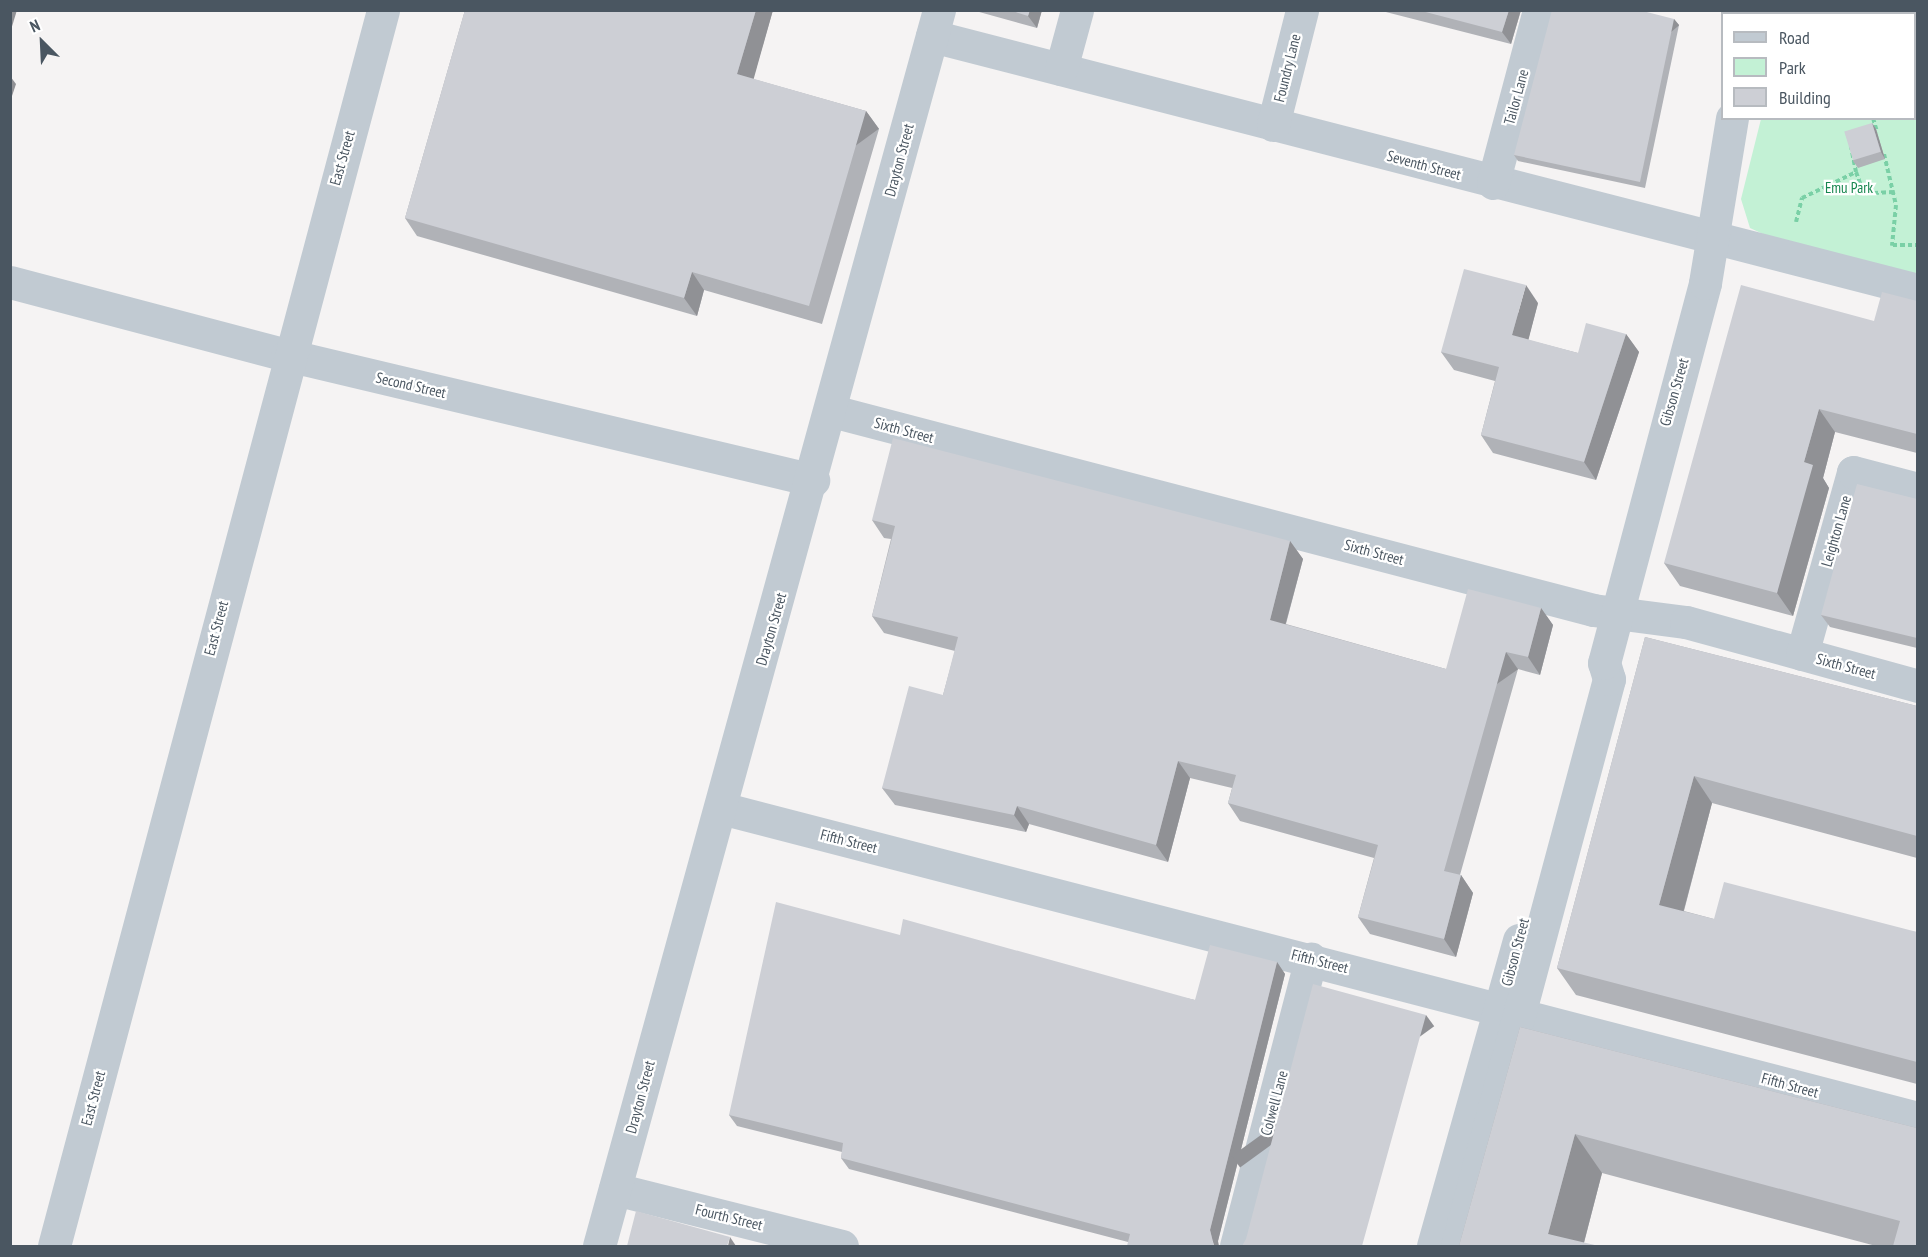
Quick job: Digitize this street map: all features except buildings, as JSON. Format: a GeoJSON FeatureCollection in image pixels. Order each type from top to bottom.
{"type":"FeatureCollection","features":[{"type":"Feature","properties":{"kind":"street","name":"East Street"},"geometry":{"type":"LineString","coordinates":[[54,1246],[287,355],[383,10]]}},
{"type":"Feature","properties":{"kind":"street"},"geometry":{"type":"LineString","coordinates":[[1062,69],[1077,10]]}},
{"type":"Feature","properties":{"kind":"street","name":"Foundry Lane"},"geometry":{"type":"LineString","coordinates":[[1273,125],[1302,10]]}},
{"type":"Feature","properties":{"kind":"street","name":"Tailor Lane"},"geometry":{"type":"LineString","coordinates":[[1493,183],[1539,10]]}},
{"type":"Feature","properties":{"kind":"street","name":"Seventh Street"},"geometry":{"type":"LineString","coordinates":[[936,23],[1062,69],[1493,183],[1917,290]]}},
{"type":"Feature","properties":{"kind":"street","name":"Drayton Street"},"geometry":{"type":"LineString","coordinates":[[599,1246],[813,480],[936,23]]}},
{"type":"Feature","properties":{"kind":"street","name":"Gibson Street"},"geometry":{"type":"LineString","coordinates":[[1458,1246],[1586,679],[1604,663],[1714,237],[1732,120]]}},
{"type":"Feature","properties":{"kind":"street","name":"Second Street"},"geometry":{"type":"LineString","coordinates":[[10,282],[287,355],[813,480]]}},
{"type":"Feature","properties":{"kind":"street","name":"Sixth Street"},"geometry":{"type":"LineString","coordinates":[[832,411],[1593,610],[1616,610],[1667,618],[1917,686]]}},
{"type":"Feature","properties":{"kind":"street","name":"Leighton Lane"},"geometry":{"type":"LineString","coordinates":[[1802,654],[1853,472],[1917,489]]}},
{"type":"Feature","properties":{"kind":"street","name":"Fifth Street"},"geometry":{"type":"LineString","coordinates":[[721,808],[1511,1010],[1917,1118]]}},
{"type":"Feature","properties":{"kind":"street","name":"Colwell Lane"},"geometry":{"type":"LineString","coordinates":[[1236,1246],[1311,959]]}},
{"type":"Feature","properties":{"kind":"street","name":"Gibson Street"},"geometry":{"type":"LineString","coordinates":[[1433,1246],[1511,1010]]}},
{"type":"Feature","properties":{"kind":"street","name":"Fourth Street"},"geometry":{"type":"LineString","coordinates":[[615,1189],[769,1237],[842,1246]]}},
{"type":"Feature","properties":{"kind":"path"},"geometry":{"type":"LineString","coordinates":[[1864,125],[1874,120],[1879,139]]}},
{"type":"Feature","properties":{"kind":"path"},"geometry":{"type":"LineString","coordinates":[[1854,129],[1844,132],[1856,172],[1867,189],[1893,192]]}},
{"type":"Feature","properties":{"kind":"path"},"geometry":{"type":"LineString","coordinates":[[1882,149],[1893,192],[1892,245],[1884,281]]}},
{"type":"Feature","properties":{"kind":"path"},"geometry":{"type":"LineString","coordinates":[[1793,233],[1802,198],[1856,172]]}},
{"type":"Feature","properties":{"kind":"path"},"geometry":{"type":"LineString","coordinates":[[1892,245],[1917,244]]}},
{"type":"Feature","properties":{"kind":"green space","name":"Emu Park"},"geometry":{"type":"Polygon","coordinates":[[[1789,11],[1917,11],[1917,276],[1783,243],[1750,228],[1741,199],[1761,120],[1916,120],[1916,12],[1789,11]]]}}]}
